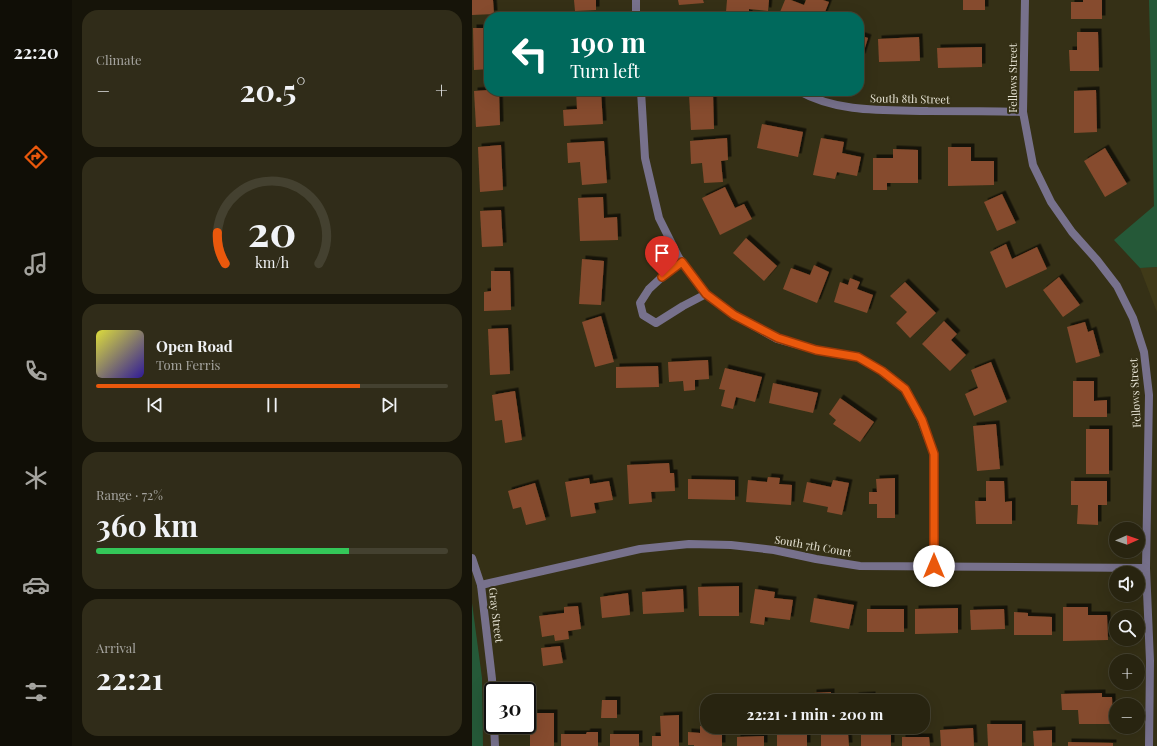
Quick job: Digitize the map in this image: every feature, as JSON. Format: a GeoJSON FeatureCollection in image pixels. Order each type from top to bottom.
{"type":"FeatureCollection","features":[{"type":"Feature","properties":{"kind":"street"},"geometry":{"type":"LineString","coordinates":[[636,0],[636,12]]}},
{"type":"Feature","properties":{"kind":"street","name":"Fellows Street"},"geometry":{"type":"LineString","coordinates":[[1025,0],[1023,112],[1033,165],[1051,202],[1072,232],[1117,286],[1134,318],[1144,352],[1149,395],[1146,568],[1153,661],[1148,746]]}},
{"type":"Feature","properties":{"kind":"street"},"geometry":{"type":"LineString","coordinates":[[641,96],[644,158],[659,218],[682,262],[706,294],[734,315],[778,338],[816,350],[858,357],[882,371],[905,389],[922,420],[934,454],[934,566]]}},
{"type":"Feature","properties":{"kind":"street","name":"South 8th Street"},"geometry":{"type":"LineString","coordinates":[[810,96],[837,106],[871,110],[1023,112]]}},
{"type":"Feature","properties":{"kind":"street"},"geometry":{"type":"LineString","coordinates":[[682,262],[649,289],[640,303],[643,315],[656,323],[706,294]]}},
{"type":"Feature","properties":{"kind":"street","name":"South 7th Court"},"geometry":{"type":"LineString","coordinates":[[481,585],[640,548],[689,544],[731,545],[774,550],[860,566],[1146,568]]}},
{"type":"Feature","properties":{"kind":"street","name":"Gray Street"},"geometry":{"type":"LineString","coordinates":[[472,558],[481,585],[492,682]]}},
{"type":"Feature","properties":{"kind":"street"},"geometry":{"type":"LineString","coordinates":[[494,734],[495,746]]}},
{"type":"Feature","properties":{"kind":"shaded area"},"geometry":{"type":"Polygon","coordinates":[[[1157,267],[1157,312],[1140,268],[1157,267]]]}},
{"type":"Feature","properties":{"kind":"green space"},"geometry":{"type":"Polygon","coordinates":[[[1149,0],[1157,0],[1157,267],[1140,268],[1114,240],[1154,206],[1149,0]]]}},
{"type":"Feature","properties":{"kind":"green space"},"geometry":{"type":"Polygon","coordinates":[[[472,603],[482,678],[483,746],[472,746],[472,603]]]}},
{"type":"Feature","properties":{"kind":"building"},"geometry":{"type":"Polygon","coordinates":[[[472,0],[493,0],[494,12],[484,12],[484,14],[472,15],[472,0]]]}},
{"type":"Feature","properties":{"kind":"building"},"geometry":{"type":"Polygon","coordinates":[[[574,0],[596,0],[596,10],[575,11],[574,0]]]}},
{"type":"Feature","properties":{"kind":"building"},"geometry":{"type":"Polygon","coordinates":[[[678,0],[703,0],[704,3],[679,5],[678,0]]]}},
{"type":"Feature","properties":{"kind":"building"},"geometry":{"type":"Polygon","coordinates":[[[727,0],[769,0],[768,11],[749,9],[749,12],[726,12],[727,0]]]}},
{"type":"Feature","properties":{"kind":"building"},"geometry":{"type":"Polygon","coordinates":[[[785,0],[791,0],[804,5],[806,0],[823,0],[829,2],[825,12],[780,12],[785,0]]]}},
{"type":"Feature","properties":{"kind":"building"},"geometry":{"type":"Polygon","coordinates":[[[963,0],[985,0],[985,10],[963,10],[963,0]]]}},
{"type":"Feature","properties":{"kind":"building"},"geometry":{"type":"Polygon","coordinates":[[[1083,0],[1102,0],[1102,19],[1071,19],[1071,2],[1083,2],[1083,0]]]}},
{"type":"Feature","properties":{"kind":"building"},"geometry":{"type":"Polygon","coordinates":[[[473,28],[484,28],[484,69],[474,70],[473,28]]]}},
{"type":"Feature","properties":{"kind":"building"},"geometry":{"type":"Polygon","coordinates":[[[1077,32],[1098,32],[1099,71],[1070,71],[1069,50],[1077,50],[1077,32]]]}},
{"type":"Feature","properties":{"kind":"building"},"geometry":{"type":"Polygon","coordinates":[[[864,37],[868,38],[864,51],[864,37]]]}},
{"type":"Feature","properties":{"kind":"building"},"geometry":{"type":"Polygon","coordinates":[[[919,37],[920,61],[879,62],[878,39],[919,37]]]}},
{"type":"Feature","properties":{"kind":"building"},"geometry":{"type":"Polygon","coordinates":[[[982,47],[982,67],[938,68],[937,48],[982,47]]]}},
{"type":"Feature","properties":{"kind":"building"},"geometry":{"type":"Polygon","coordinates":[[[484,90],[484,96],[499,96],[500,125],[476,127],[474,91],[484,90]]]}},
{"type":"Feature","properties":{"kind":"building"},"geometry":{"type":"Polygon","coordinates":[[[1096,90],[1097,132],[1074,133],[1074,91],[1096,90]]]}},
{"type":"Feature","properties":{"kind":"building"},"geometry":{"type":"Polygon","coordinates":[[[576,96],[601,96],[603,124],[564,126],[563,110],[577,109],[576,96]]]}},
{"type":"Feature","properties":{"kind":"building"},"geometry":{"type":"Polygon","coordinates":[[[689,96],[713,96],[714,129],[691,130],[689,96]]]}},
{"type":"Feature","properties":{"kind":"building"},"geometry":{"type":"Polygon","coordinates":[[[762,124],[803,132],[798,157],[757,148],[762,124]]]}},
{"type":"Feature","properties":{"kind":"building"},"geometry":{"type":"Polygon","coordinates":[[[727,138],[728,160],[721,161],[723,182],[704,183],[702,163],[691,164],[690,141],[727,138]]]}},
{"type":"Feature","properties":{"kind":"building"},"geometry":{"type":"Polygon","coordinates":[[[821,138],[844,142],[842,153],[861,157],[857,176],[837,172],[835,179],[813,175],[821,138]]]}},
{"type":"Feature","properties":{"kind":"building"},"geometry":{"type":"Polygon","coordinates":[[[604,141],[607,183],[582,185],[580,162],[568,163],[567,143],[604,141]]]}},
{"type":"Feature","properties":{"kind":"building"},"geometry":{"type":"Polygon","coordinates":[[[501,145],[503,190],[480,192],[478,147],[501,145]]]}},
{"type":"Feature","properties":{"kind":"building"},"geometry":{"type":"Polygon","coordinates":[[[948,147],[971,147],[971,161],[994,161],[994,185],[948,186],[948,147]]]}},
{"type":"Feature","properties":{"kind":"building"},"geometry":{"type":"Polygon","coordinates":[[[1105,148],[1127,184],[1105,197],[1084,161],[1105,148]]]}},
{"type":"Feature","properties":{"kind":"building"},"geometry":{"type":"Polygon","coordinates":[[[893,149],[918,150],[918,183],[887,183],[887,190],[873,190],[873,158],[893,158],[893,149]]]}},
{"type":"Feature","properties":{"kind":"building"},"geometry":{"type":"Polygon","coordinates":[[[725,187],[735,208],[744,204],[752,219],[720,235],[702,198],[725,187]]]}},
{"type":"Feature","properties":{"kind":"building"},"geometry":{"type":"Polygon","coordinates":[[[1002,194],[1016,223],[997,231],[984,202],[1002,194]]]}},
{"type":"Feature","properties":{"kind":"building"},"geometry":{"type":"Polygon","coordinates":[[[603,197],[604,218],[617,217],[618,240],[580,241],[578,198],[603,197]]]}},
{"type":"Feature","properties":{"kind":"building"},"geometry":{"type":"Polygon","coordinates":[[[501,210],[503,246],[482,247],[480,211],[501,210]]]}},
{"type":"Feature","properties":{"kind":"building"},"geometry":{"type":"Polygon","coordinates":[[[746,238],[777,266],[764,281],[733,253],[746,238]]]}},
{"type":"Feature","properties":{"kind":"building"},"geometry":{"type":"Polygon","coordinates":[[[1006,244],[1012,259],[1037,247],[1047,269],[1006,288],[990,252],[1006,244]]]}},
{"type":"Feature","properties":{"kind":"building"},"geometry":{"type":"Polygon","coordinates":[[[582,259],[604,261],[601,305],[579,304],[582,259]]]}},
{"type":"Feature","properties":{"kind":"building"},"geometry":{"type":"Polygon","coordinates":[[[814,265],[829,272],[817,303],[783,289],[791,268],[810,275],[814,265]]]}},
{"type":"Feature","properties":{"kind":"building"},"geometry":{"type":"Polygon","coordinates":[[[491,271],[510,271],[511,310],[484,311],[484,292],[491,291],[491,271]]]}},
{"type":"Feature","properties":{"kind":"building"},"geometry":{"type":"Polygon","coordinates":[[[1059,277],[1080,305],[1063,317],[1043,290],[1059,277]]]}},
{"type":"Feature","properties":{"kind":"building"},"geometry":{"type":"Polygon","coordinates":[[[850,278],[860,282],[857,289],[873,295],[867,313],[834,302],[840,282],[848,285],[850,278]]]}},
{"type":"Feature","properties":{"kind":"building"},"geometry":{"type":"Polygon","coordinates":[[[905,282],[936,313],[910,338],[896,323],[907,312],[890,296],[905,282]]]}},
{"type":"Feature","properties":{"kind":"building"},"geometry":{"type":"Polygon","coordinates":[[[601,316],[614,362],[595,367],[582,322],[601,316]]]}},
{"type":"Feature","properties":{"kind":"building"},"geometry":{"type":"Polygon","coordinates":[[[944,321],[957,334],[951,340],[966,355],[950,371],[922,344],[944,321]]]}},
{"type":"Feature","properties":{"kind":"building"},"geometry":{"type":"Polygon","coordinates":[[[1085,322],[1088,332],[1093,330],[1100,356],[1076,363],[1067,327],[1085,322]]]}},
{"type":"Feature","properties":{"kind":"building"},"geometry":{"type":"Polygon","coordinates":[[[508,328],[510,374],[490,375],[488,329],[508,328]]]}},
{"type":"Feature","properties":{"kind":"building"},"geometry":{"type":"Polygon","coordinates":[[[708,360],[709,379],[695,380],[695,390],[684,391],[683,381],[669,382],[668,362],[708,360]]]}},
{"type":"Feature","properties":{"kind":"building"},"geometry":{"type":"Polygon","coordinates":[[[991,362],[1007,402],[974,416],[965,394],[978,388],[971,370],[991,362]]]}},
{"type":"Feature","properties":{"kind":"building"},"geometry":{"type":"Polygon","coordinates":[[[658,366],[659,387],[616,388],[616,367],[658,366]]]}},
{"type":"Feature","properties":{"kind":"building"},"geometry":{"type":"Polygon","coordinates":[[[725,368],[762,377],[755,402],[736,397],[733,409],[721,406],[725,390],[719,389],[725,368]]]}},
{"type":"Feature","properties":{"kind":"building"},"geometry":{"type":"Polygon","coordinates":[[[1073,381],[1094,381],[1094,401],[1107,400],[1107,417],[1073,417],[1073,381]]]}},
{"type":"Feature","properties":{"kind":"building"},"geometry":{"type":"Polygon","coordinates":[[[773,383],[818,393],[813,413],[769,403],[773,383]]]}},
{"type":"Feature","properties":{"kind":"building"},"geometry":{"type":"Polygon","coordinates":[[[515,391],[522,440],[505,443],[502,420],[495,421],[492,395],[515,391]]]}},
{"type":"Feature","properties":{"kind":"building"},"geometry":{"type":"Polygon","coordinates":[[[840,398],[874,422],[860,442],[833,424],[836,420],[829,414],[840,398]]]}},
{"type":"Feature","properties":{"kind":"building"},"geometry":{"type":"Polygon","coordinates":[[[996,424],[1000,469],[977,471],[973,426],[996,424]]]}},
{"type":"Feature","properties":{"kind":"building"},"geometry":{"type":"Polygon","coordinates":[[[1086,429],[1109,429],[1109,474],[1086,474],[1086,429]]]}},
{"type":"Feature","properties":{"kind":"building"},"geometry":{"type":"Polygon","coordinates":[[[669,463],[670,473],[674,473],[675,491],[651,492],[652,502],[629,504],[627,465],[669,463]]]}},
{"type":"Feature","properties":{"kind":"building"},"geometry":{"type":"Polygon","coordinates":[[[768,477],[780,478],[779,484],[792,485],[791,505],[746,502],[748,480],[767,482],[768,477]]]}},
{"type":"Feature","properties":{"kind":"building"},"geometry":{"type":"Polygon","coordinates":[[[589,478],[590,484],[609,481],[613,500],[594,503],[596,513],[571,517],[565,482],[589,478]]]}},
{"type":"Feature","properties":{"kind":"building"},"geometry":{"type":"Polygon","coordinates":[[[895,478],[895,518],[877,518],[877,504],[869,504],[869,492],[877,492],[876,479],[895,478]]]}},
{"type":"Feature","properties":{"kind":"building"},"geometry":{"type":"Polygon","coordinates":[[[688,479],[735,480],[735,500],[688,499],[688,479]]]}},
{"type":"Feature","properties":{"kind":"building"},"geometry":{"type":"Polygon","coordinates":[[[833,480],[849,483],[842,515],[827,512],[828,507],[803,502],[807,482],[831,487],[833,480]]]}},
{"type":"Feature","properties":{"kind":"building"},"geometry":{"type":"Polygon","coordinates":[[[986,481],[1004,481],[1005,502],[1012,501],[1012,524],[976,524],[975,501],[986,501],[986,481]]]}},
{"type":"Feature","properties":{"kind":"building"},"geometry":{"type":"Polygon","coordinates":[[[1071,481],[1107,481],[1107,505],[1098,505],[1098,525],[1077,524],[1078,505],[1071,505],[1071,481]]]}},
{"type":"Feature","properties":{"kind":"building"},"geometry":{"type":"Polygon","coordinates":[[[535,483],[546,520],[526,525],[521,507],[513,509],[508,491],[535,483]]]}},
{"type":"Feature","properties":{"kind":"building"},"geometry":{"type":"Polygon","coordinates":[[[739,586],[739,616],[699,616],[698,587],[739,586]]]}},
{"type":"Feature","properties":{"kind":"building"},"geometry":{"type":"Polygon","coordinates":[[[683,589],[684,612],[643,614],[642,592],[683,589]]]}},
{"type":"Feature","properties":{"kind":"building"},"geometry":{"type":"Polygon","coordinates":[[[755,589],[775,592],[774,598],[793,600],[790,620],[765,617],[764,625],[750,623],[755,589]]]}},
{"type":"Feature","properties":{"kind":"building"},"geometry":{"type":"Polygon","coordinates":[[[628,593],[630,615],[602,618],[600,597],[628,593]]]}},
{"type":"Feature","properties":{"kind":"building"},"geometry":{"type":"Polygon","coordinates":[[[814,598],[854,605],[849,629],[810,622],[814,598]]]}},
{"type":"Feature","properties":{"kind":"building"},"geometry":{"type":"Polygon","coordinates":[[[578,606],[581,629],[568,631],[569,639],[555,641],[554,635],[542,637],[539,616],[564,613],[564,607],[578,606]]]}},
{"type":"Feature","properties":{"kind":"building"},"geometry":{"type":"Polygon","coordinates":[[[1063,607],[1088,607],[1088,615],[1107,615],[1108,640],[1063,641],[1063,607]]]}},
{"type":"Feature","properties":{"kind":"building"},"geometry":{"type":"Polygon","coordinates":[[[958,608],[958,633],[915,634],[915,609],[958,608]]]}},
{"type":"Feature","properties":{"kind":"building"},"geometry":{"type":"Polygon","coordinates":[[[867,609],[904,609],[904,632],[867,632],[867,609]]]}},
{"type":"Feature","properties":{"kind":"building"},"geometry":{"type":"Polygon","coordinates":[[[1004,609],[1005,629],[971,630],[970,610],[1004,609]]]}},
{"type":"Feature","properties":{"kind":"building"},"geometry":{"type":"Polygon","coordinates":[[[1014,612],[1028,613],[1028,616],[1052,617],[1052,635],[1014,635],[1014,612]]]}},
{"type":"Feature","properties":{"kind":"building"},"geometry":{"type":"Polygon","coordinates":[[[560,646],[563,663],[543,666],[541,648],[560,646]]]}},
{"type":"Feature","properties":{"kind":"building"},"geometry":{"type":"Polygon","coordinates":[[[831,692],[831,694],[813,694],[831,692]]]}},
{"type":"Feature","properties":{"kind":"building"},"geometry":{"type":"Polygon","coordinates":[[[1102,693],[1102,697],[1112,697],[1109,698],[1109,724],[1079,724],[1078,710],[1062,710],[1061,694],[1102,693]]]}},
{"type":"Feature","properties":{"kind":"building"},"geometry":{"type":"Polygon","coordinates":[[[602,700],[617,700],[617,718],[601,718],[602,700]]]}},
{"type":"Feature","properties":{"kind":"building"},"geometry":{"type":"Polygon","coordinates":[[[536,713],[554,713],[554,746],[530,746],[530,734],[536,734],[536,713]]]}},
{"type":"Feature","properties":{"kind":"building"},"geometry":{"type":"Polygon","coordinates":[[[679,715],[679,746],[652,746],[652,736],[661,736],[660,716],[679,715]]]}},
{"type":"Feature","properties":{"kind":"building"},"geometry":{"type":"Polygon","coordinates":[[[987,724],[1022,724],[1022,746],[988,746],[987,724]]]}},
{"type":"Feature","properties":{"kind":"building"},"geometry":{"type":"Polygon","coordinates":[[[973,728],[974,746],[941,746],[940,730],[973,728]]]}},
{"type":"Feature","properties":{"kind":"building"},"geometry":{"type":"Polygon","coordinates":[[[1052,730],[1052,746],[1034,746],[1033,731],[1052,730]]]}},
{"type":"Feature","properties":{"kind":"building"},"geometry":{"type":"Polygon","coordinates":[[[587,732],[598,732],[598,746],[561,746],[561,734],[586,734],[587,732]]]}},
{"type":"Feature","properties":{"kind":"building"},"geometry":{"type":"Polygon","coordinates":[[[688,732],[700,734],[722,734],[722,746],[688,745],[688,732]]]}},
{"type":"Feature","properties":{"kind":"building"},"geometry":{"type":"Polygon","coordinates":[[[610,734],[639,734],[639,746],[610,746],[610,734]]]}},
{"type":"Feature","properties":{"kind":"building"},"geometry":{"type":"Polygon","coordinates":[[[821,734],[848,734],[849,746],[821,746],[821,734]]]}},
{"type":"Feature","properties":{"kind":"building"},"geometry":{"type":"Polygon","coordinates":[[[891,734],[891,746],[861,746],[861,735],[891,734]]]}},
{"type":"Feature","properties":{"kind":"building"},"geometry":{"type":"Polygon","coordinates":[[[777,735],[807,735],[807,746],[777,746],[777,735]]]}},
{"type":"Feature","properties":{"kind":"building"},"geometry":{"type":"Polygon","coordinates":[[[764,736],[764,746],[737,746],[737,737],[764,736]]]}},
{"type":"Feature","properties":{"kind":"building"},"geometry":{"type":"Polygon","coordinates":[[[902,737],[929,737],[930,746],[902,746],[902,737]]]}},
{"type":"Feature","properties":{"kind":"building"},"geometry":{"type":"Polygon","coordinates":[[[1068,742],[1113,743],[1113,746],[1068,746],[1068,742]]]}},
{"type":"Feature","properties":{"kind":"route"},"geometry":{"type":"LineString","coordinates":[[662,277],[682,262],[706,294],[734,315],[778,338],[816,350],[858,357],[882,371],[905,389],[922,420],[934,454],[934,566]]}}]}
